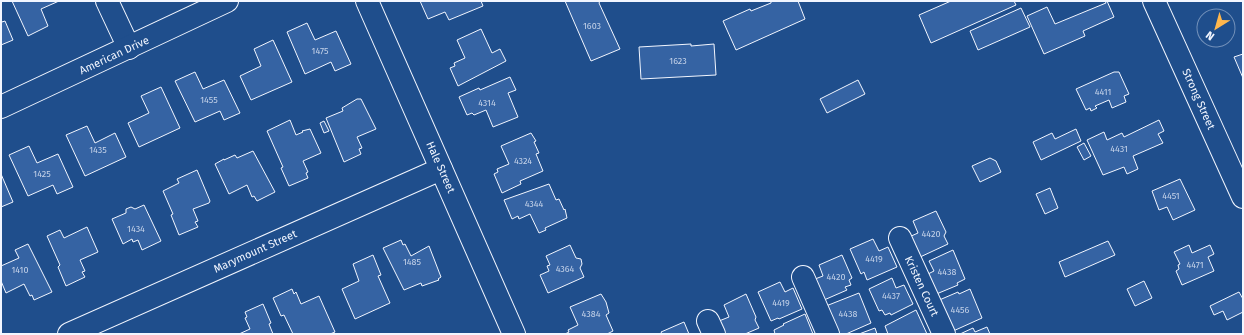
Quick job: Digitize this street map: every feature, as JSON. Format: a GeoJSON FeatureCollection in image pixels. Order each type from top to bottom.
{"type":"FeatureCollection","features":[{"type":"Feature","properties":{"kind":"street"},"geometry":{"type":"LineString","coordinates":[[107,1],[129,48]]}},
{"type":"Feature","properties":{"kind":"street","name":"American Drive"},"geometry":{"type":"LineString","coordinates":[[1,107],[227,1]]}},
{"type":"Feature","properties":{"kind":"street","name":"Hale Street"},"geometry":{"type":"LineString","coordinates":[[367,1],[514,334]]}},
{"type":"Feature","properties":{"kind":"street","name":"Strong Street"},"geometry":{"type":"LineString","coordinates":[[1154,1],[1243,197]]}},
{"type":"Feature","properties":{"kind":"street","name":"Marymount Street"},"geometry":{"type":"LineString","coordinates":[[69,334],[441,168]]}},
{"type":"Feature","properties":{"kind":"street","name":"Kristen Court"},"geometry":{"type":"LineString","coordinates":[[900,238],[944,334]]}},
{"type":"Feature","properties":{"kind":"street"},"geometry":{"type":"LineString","coordinates":[[803,277],[828,334]]}},
{"type":"Feature","properties":{"kind":"building"},"geometry":{"type":"Polygon","coordinates":[[[12,1],[59,1],[41,9],[48,26],[28,36],[12,1]]]}},
{"type":"Feature","properties":{"kind":"building"},"geometry":{"type":"Polygon","coordinates":[[[420,1],[481,1],[483,6],[449,20],[445,12],[428,19],[420,1]]]}},
{"type":"Feature","properties":{"kind":"building"},"geometry":{"type":"Polygon","coordinates":[[[565,1],[600,1],[599,3],[620,49],[591,61],[565,1]]]}},
{"type":"Feature","properties":{"kind":"building"},"geometry":{"type":"Polygon","coordinates":[[[771,1],[798,1],[805,19],[736,50],[723,21],[750,9],[751,11],[771,3],[771,1]]]}},
{"type":"Feature","properties":{"kind":"building"},"geometry":{"type":"Polygon","coordinates":[[[951,1],[1014,1],[1016,5],[931,43],[919,15],[951,1]]]}},
{"type":"Feature","properties":{"kind":"building"},"geometry":{"type":"Polygon","coordinates":[[[1105,1],[1107,1],[1114,17],[1083,31],[1085,36],[1044,54],[1027,16],[1047,7],[1055,24],[1106,3],[1105,1]]]}},
{"type":"Feature","properties":{"kind":"building"},"geometry":{"type":"Polygon","coordinates":[[[1021,8],[1030,27],[978,50],[970,31],[1021,8]]]}},
{"type":"Feature","properties":{"kind":"building"},"geometry":{"type":"Polygon","coordinates":[[[1,19],[2,22],[5,21],[13,40],[1,45],[1,19]]]}},
{"type":"Feature","properties":{"kind":"building"},"geometry":{"type":"Polygon","coordinates":[[[307,23],[315,40],[336,31],[351,64],[335,71],[331,62],[305,74],[287,32],[307,23]]]}},
{"type":"Feature","properties":{"kind":"building"},"geometry":{"type":"Polygon","coordinates":[[[481,29],[492,53],[500,49],[506,61],[458,86],[450,68],[455,66],[454,63],[465,58],[457,40],[481,29]]]}},
{"type":"Feature","properties":{"kind":"building"},"geometry":{"type":"Polygon","coordinates":[[[273,40],[292,82],[251,100],[240,76],[261,66],[254,49],[273,40]]]}},
{"type":"Feature","properties":{"kind":"building"},"geometry":{"type":"Polygon","coordinates":[[[691,44],[691,46],[714,44],[716,75],[641,79],[639,47],[691,44]]]}},
{"type":"Feature","properties":{"kind":"building"},"geometry":{"type":"Polygon","coordinates":[[[1243,54],[1243,78],[1234,57],[1243,54]]]}},
{"type":"Feature","properties":{"kind":"building"},"geometry":{"type":"Polygon","coordinates":[[[195,72],[203,89],[224,80],[240,113],[224,120],[220,111],[195,122],[175,81],[195,72]]]}},
{"type":"Feature","properties":{"kind":"building"},"geometry":{"type":"Polygon","coordinates":[[[1114,72],[1119,72],[1129,94],[1124,96],[1126,102],[1112,108],[1109,100],[1095,106],[1097,108],[1091,111],[1090,108],[1086,110],[1076,89],[1114,72]]]}},
{"type":"Feature","properties":{"kind":"building"},"geometry":{"type":"Polygon","coordinates":[[[510,77],[516,90],[508,93],[518,117],[493,127],[486,110],[474,115],[472,113],[467,115],[459,97],[510,77]]]}},
{"type":"Feature","properties":{"kind":"building"},"geometry":{"type":"Polygon","coordinates":[[[858,80],[865,94],[827,113],[820,99],[858,80]]]}},
{"type":"Feature","properties":{"kind":"building"},"geometry":{"type":"Polygon","coordinates":[[[161,87],[180,128],[139,147],[128,123],[149,113],[141,96],[161,87]]]}},
{"type":"Feature","properties":{"kind":"building"},"geometry":{"type":"Polygon","coordinates":[[[357,99],[361,99],[376,129],[357,137],[362,148],[359,149],[361,154],[344,162],[326,118],[343,111],[342,108],[357,99]]]}},
{"type":"Feature","properties":{"kind":"building"},"geometry":{"type":"Polygon","coordinates":[[[290,120],[296,135],[303,132],[302,131],[310,129],[321,153],[303,161],[308,172],[306,173],[308,178],[289,186],[281,168],[283,167],[267,131],[290,120]]]}},
{"type":"Feature","properties":{"kind":"building"},"geometry":{"type":"Polygon","coordinates":[[[1159,120],[1164,131],[1158,134],[1163,143],[1133,156],[1138,169],[1127,174],[1124,167],[1103,175],[1087,140],[1104,132],[1107,140],[1122,133],[1124,137],[1159,120]]]}},
{"type":"Feature","properties":{"kind":"building"},"geometry":{"type":"Polygon","coordinates":[[[324,121],[329,131],[324,133],[320,123],[324,121]]]}},
{"type":"Feature","properties":{"kind":"building"},"geometry":{"type":"Polygon","coordinates":[[[87,126],[95,143],[115,133],[126,157],[85,176],[66,135],[87,126]]]}},
{"type":"Feature","properties":{"kind":"building"},"geometry":{"type":"Polygon","coordinates":[[[1076,129],[1081,141],[1041,160],[1033,142],[1052,133],[1055,139],[1076,129]]]}},
{"type":"Feature","properties":{"kind":"building"},"geometry":{"type":"Polygon","coordinates":[[[531,133],[536,141],[534,142],[539,153],[536,154],[543,171],[520,181],[521,184],[502,193],[494,174],[498,172],[497,169],[509,164],[501,146],[531,133]]]}},
{"type":"Feature","properties":{"kind":"building"},"geometry":{"type":"Polygon","coordinates":[[[1084,143],[1091,156],[1084,160],[1077,147],[1084,143]]]}},
{"type":"Feature","properties":{"kind":"building"},"geometry":{"type":"Polygon","coordinates":[[[29,146],[37,163],[58,154],[73,187],[57,194],[53,185],[28,196],[9,155],[29,146]]]}},
{"type":"Feature","properties":{"kind":"building"},"geometry":{"type":"Polygon","coordinates":[[[253,151],[275,192],[257,201],[254,196],[252,197],[247,185],[229,194],[215,164],[235,155],[237,158],[253,151]]]}},
{"type":"Feature","properties":{"kind":"building"},"geometry":{"type":"Polygon","coordinates":[[[990,158],[996,161],[1001,172],[980,182],[972,166],[990,158]]]}},
{"type":"Feature","properties":{"kind":"building"},"geometry":{"type":"Polygon","coordinates":[[[197,170],[210,201],[209,203],[193,209],[198,221],[195,222],[198,227],[179,235],[171,215],[173,214],[163,191],[179,183],[177,179],[197,170]]]}},
{"type":"Feature","properties":{"kind":"building"},"geometry":{"type":"Polygon","coordinates":[[[1,174],[13,202],[1,207],[1,174]]]}},
{"type":"Feature","properties":{"kind":"building"},"geometry":{"type":"Polygon","coordinates":[[[1180,179],[1195,210],[1173,220],[1167,207],[1159,210],[1152,191],[1180,179]]]}},
{"type":"Feature","properties":{"kind":"building"},"geometry":{"type":"Polygon","coordinates":[[[549,184],[556,200],[559,199],[564,210],[565,209],[567,218],[545,228],[546,230],[539,233],[530,214],[519,219],[518,216],[512,219],[504,200],[549,184]]]}},
{"type":"Feature","properties":{"kind":"building"},"geometry":{"type":"Polygon","coordinates":[[[1050,188],[1058,208],[1045,214],[1036,194],[1050,188]]]}},
{"type":"Feature","properties":{"kind":"building"},"geometry":{"type":"Polygon","coordinates":[[[144,205],[161,241],[142,250],[138,240],[133,242],[132,239],[123,244],[112,219],[126,213],[126,209],[131,207],[135,209],[144,205]]]}},
{"type":"Feature","properties":{"kind":"building"},"geometry":{"type":"Polygon","coordinates":[[[936,211],[946,232],[944,236],[948,244],[918,258],[909,237],[918,233],[913,221],[936,211]]]}},
{"type":"Feature","properties":{"kind":"building"},"geometry":{"type":"Polygon","coordinates":[[[87,227],[98,252],[80,260],[85,271],[82,272],[85,277],[66,286],[58,267],[60,265],[47,236],[60,230],[64,238],[87,227]]]}},
{"type":"Feature","properties":{"kind":"building"},"geometry":{"type":"Polygon","coordinates":[[[873,239],[879,251],[888,247],[897,267],[867,280],[864,272],[861,274],[850,249],[873,239]]]}},
{"type":"Feature","properties":{"kind":"building"},"geometry":{"type":"Polygon","coordinates":[[[401,240],[403,245],[405,244],[411,256],[429,246],[441,277],[438,279],[439,280],[422,286],[421,283],[404,290],[383,248],[401,240]]]}},
{"type":"Feature","properties":{"kind":"building"},"geometry":{"type":"Polygon","coordinates":[[[1108,241],[1115,255],[1065,277],[1059,262],[1108,241]]]}},
{"type":"Feature","properties":{"kind":"building"},"geometry":{"type":"Polygon","coordinates":[[[28,244],[52,292],[34,300],[32,295],[30,296],[24,284],[6,293],[1,281],[1,266],[19,258],[15,250],[28,244]]]}},
{"type":"Feature","properties":{"kind":"building"},"geometry":{"type":"Polygon","coordinates":[[[570,245],[576,258],[581,259],[582,264],[580,268],[584,277],[548,293],[540,275],[549,271],[547,266],[550,265],[546,256],[570,245]]]}},
{"type":"Feature","properties":{"kind":"building"},"geometry":{"type":"Polygon","coordinates":[[[1189,245],[1192,253],[1210,245],[1214,254],[1208,257],[1214,271],[1182,285],[1176,271],[1179,269],[1178,265],[1180,264],[1174,252],[1189,245]]]}},
{"type":"Feature","properties":{"kind":"building"},"geometry":{"type":"Polygon","coordinates":[[[953,250],[965,279],[957,283],[958,285],[934,295],[926,275],[934,271],[929,261],[953,250]]]}},
{"type":"Feature","properties":{"kind":"building"},"geometry":{"type":"Polygon","coordinates":[[[373,255],[381,275],[378,276],[390,303],[355,319],[342,289],[359,281],[353,264],[373,255]]]}},
{"type":"Feature","properties":{"kind":"building"},"geometry":{"type":"Polygon","coordinates":[[[842,255],[852,278],[849,280],[851,285],[845,287],[847,290],[824,300],[815,279],[823,276],[819,265],[842,255]]]}},
{"type":"Feature","properties":{"kind":"building"},"geometry":{"type":"Polygon","coordinates":[[[892,278],[896,288],[904,285],[913,304],[891,315],[890,313],[885,315],[882,310],[879,311],[869,289],[892,278]]]}},
{"type":"Feature","properties":{"kind":"building"},"geometry":{"type":"Polygon","coordinates":[[[1144,281],[1152,298],[1135,306],[1127,289],[1144,281]]]}},
{"type":"Feature","properties":{"kind":"building"},"geometry":{"type":"Polygon","coordinates":[[[780,282],[785,292],[793,288],[802,309],[771,321],[758,292],[780,282]]]}},
{"type":"Feature","properties":{"kind":"building"},"geometry":{"type":"Polygon","coordinates":[[[292,289],[294,294],[296,292],[301,304],[319,296],[335,332],[330,334],[293,334],[284,315],[281,316],[273,298],[292,289]]]}},
{"type":"Feature","properties":{"kind":"building"},"geometry":{"type":"Polygon","coordinates":[[[970,289],[982,318],[951,332],[937,301],[958,292],[959,294],[970,289]]]}},
{"type":"Feature","properties":{"kind":"building"},"geometry":{"type":"Polygon","coordinates":[[[1239,292],[1243,299],[1243,312],[1227,320],[1223,311],[1214,315],[1210,306],[1239,292]]]}},
{"type":"Feature","properties":{"kind":"building"},"geometry":{"type":"Polygon","coordinates":[[[859,293],[871,323],[846,334],[839,334],[826,306],[859,293]]]}},
{"type":"Feature","properties":{"kind":"building"},"geometry":{"type":"Polygon","coordinates":[[[601,294],[606,302],[609,313],[606,315],[613,331],[607,334],[565,334],[569,332],[568,330],[578,325],[570,307],[601,294]]]}},
{"type":"Feature","properties":{"kind":"building"},"geometry":{"type":"Polygon","coordinates":[[[746,294],[759,328],[745,334],[725,334],[719,321],[729,317],[724,305],[746,294]]]}},
{"type":"Feature","properties":{"kind":"building"},"geometry":{"type":"Polygon","coordinates":[[[263,304],[271,323],[269,324],[273,334],[239,334],[250,329],[245,318],[247,317],[245,312],[263,304]]]}},
{"type":"Feature","properties":{"kind":"building"},"geometry":{"type":"Polygon","coordinates":[[[916,310],[927,334],[888,334],[885,326],[916,310]]]}},
{"type":"Feature","properties":{"kind":"building"},"geometry":{"type":"Polygon","coordinates":[[[805,314],[813,334],[775,334],[774,330],[784,325],[783,324],[805,314]]]}},
{"type":"Feature","properties":{"kind":"building"},"geometry":{"type":"Polygon","coordinates":[[[684,322],[689,334],[662,334],[661,332],[684,322]]]}},
{"type":"Feature","properties":{"kind":"building"},"geometry":{"type":"Polygon","coordinates":[[[987,327],[990,334],[960,334],[973,328],[975,332],[987,327]]]}},
{"type":"Feature","properties":{"kind":"building"},"geometry":{"type":"Polygon","coordinates":[[[875,328],[877,334],[859,334],[875,328]]]}}]}
